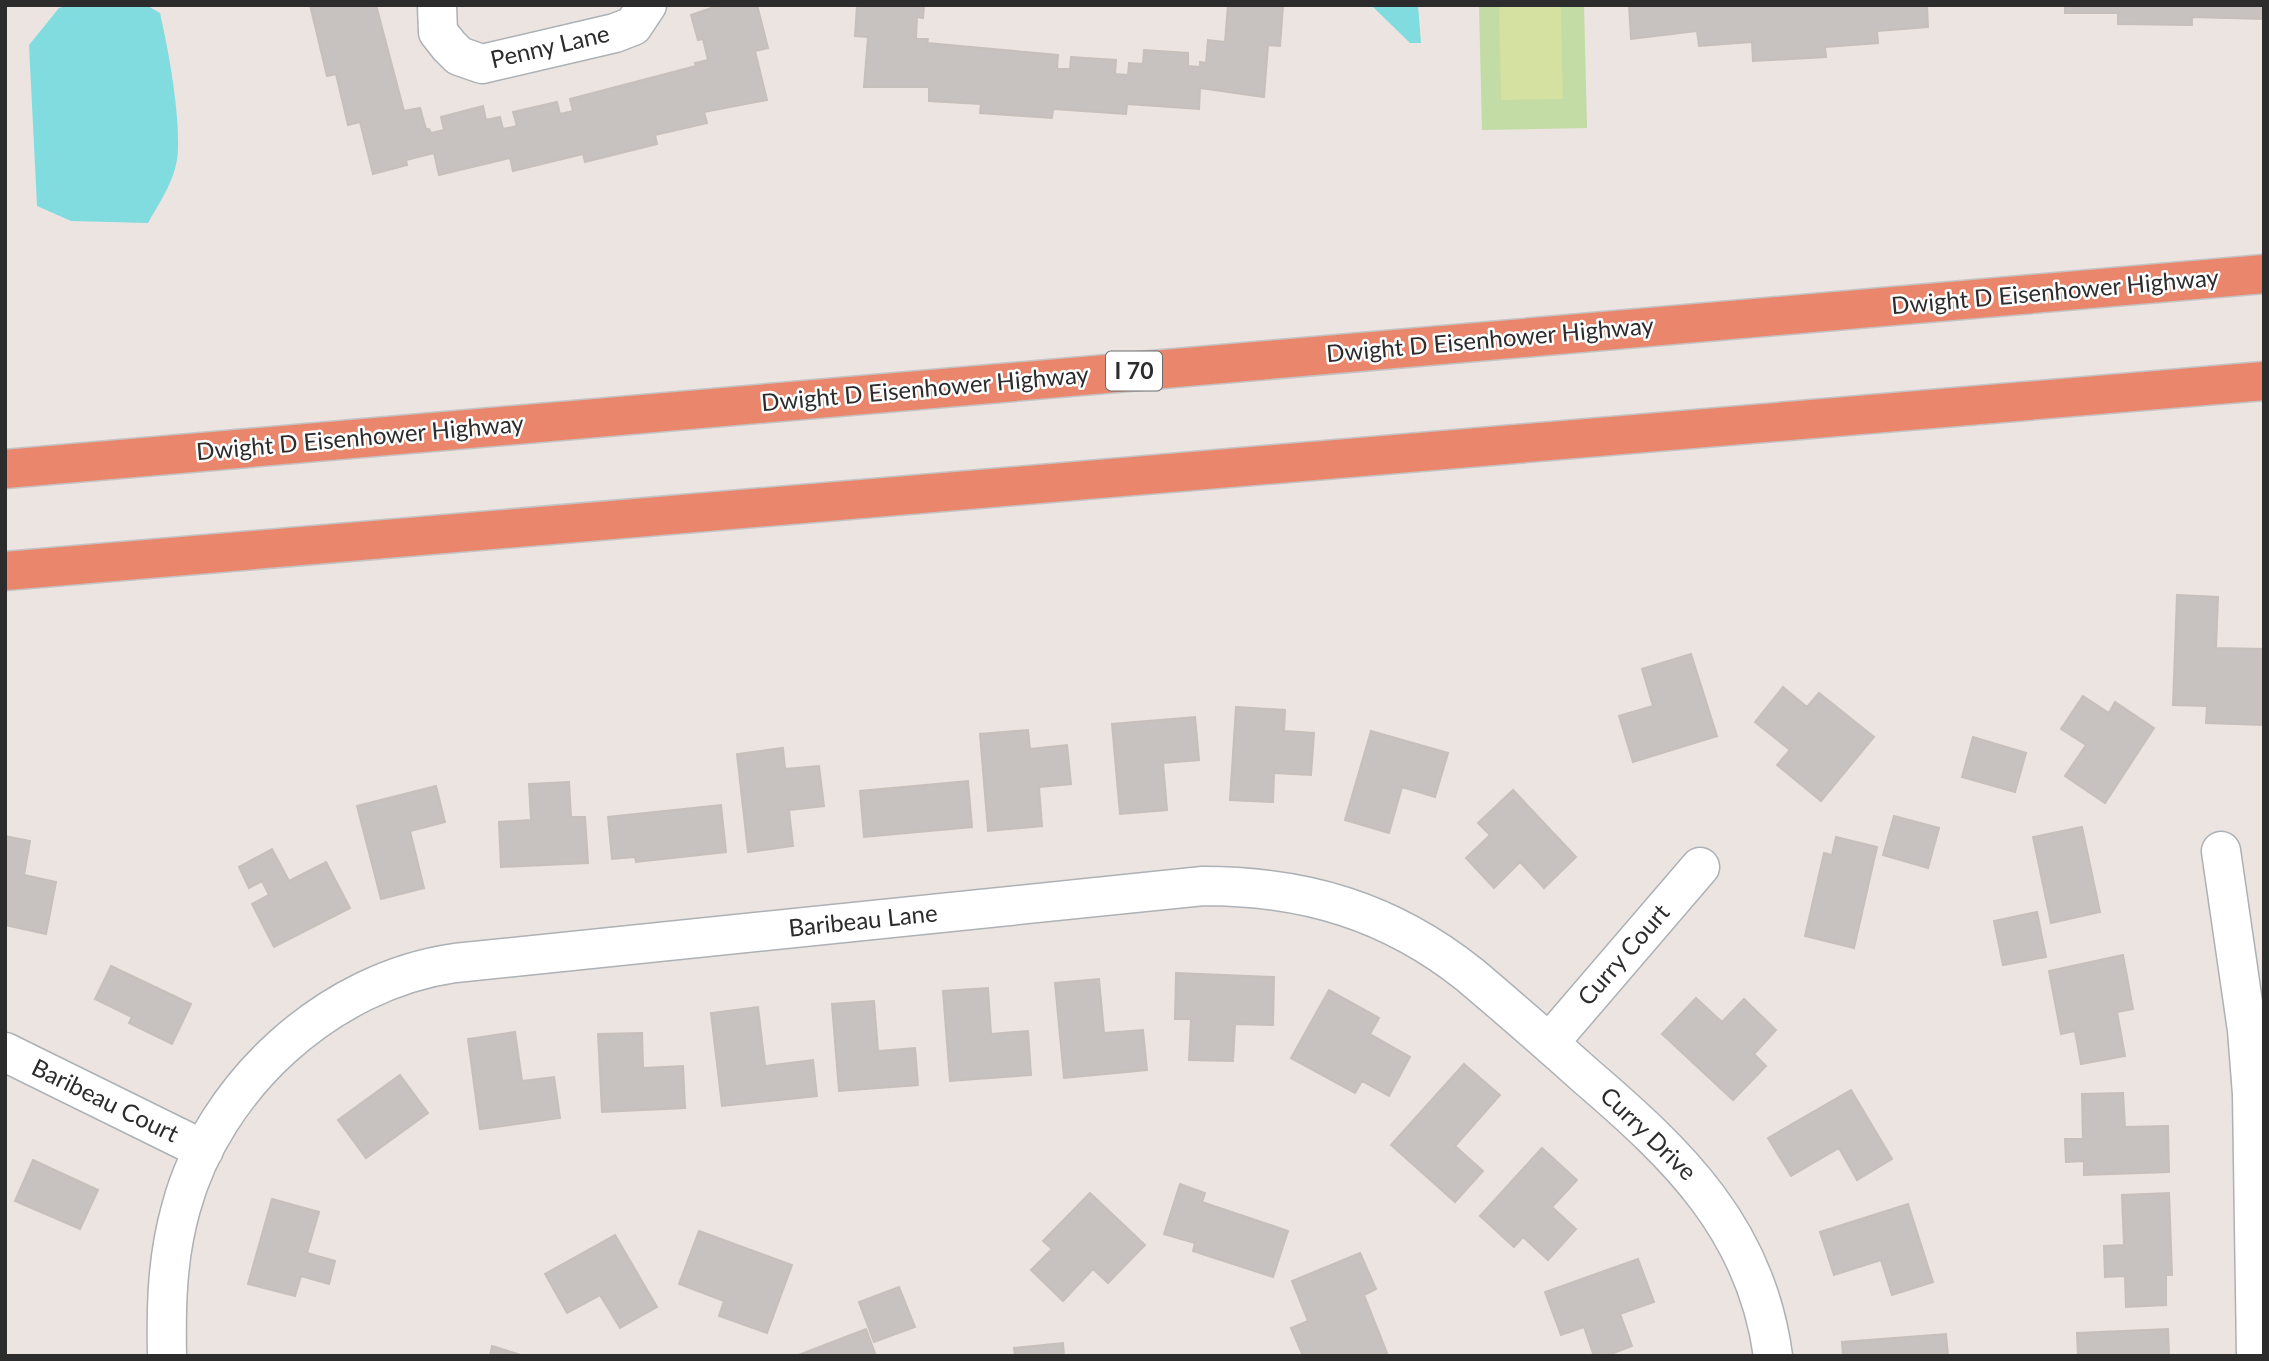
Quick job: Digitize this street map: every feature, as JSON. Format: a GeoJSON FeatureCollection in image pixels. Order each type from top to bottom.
{"type":"FeatureCollection","features":[{"type":"Feature","properties":{"kind":"highway","name":"Dwight D Eisenhower Highway"},"geometry":{"type":"LineString","coordinates":[[5,469],[2264,274]]}},
{"type":"Feature","properties":{"kind":"highway"},"geometry":{"type":"LineString","coordinates":[[5,571],[2264,381]]}},
{"type":"Feature","properties":{"kind":"street","name":"Penny Lane"},"geometry":{"type":"LineString","coordinates":[[437,5],[438,32],[459,56],[482,64],[615,33],[633,26],[647,5]]}},
{"type":"Feature","properties":{"kind":"street"},"geometry":{"type":"LineString","coordinates":[[2221,851],[2247,1030],[2252,1094],[2256,1356]]}},
{"type":"Feature","properties":{"kind":"street","name":"Curry Court"},"geometry":{"type":"LineString","coordinates":[[1549,1043],[1700,867]]}},
{"type":"Feature","properties":{"kind":"street","name":"Baribeau Lane"},"geometry":{"type":"LineString","coordinates":[[167,1356],[166,1298],[171,1251],[181,1206],[204,1150],[230,1106],[261,1068],[289,1040],[354,997],[421,969],[454,962],[1203,886],[1254,886],[1321,898],[1384,920],[1443,953],[1549,1043]]}},
{"type":"Feature","properties":{"kind":"street","name":"Curry Drive"},"geometry":{"type":"LineString","coordinates":[[1549,1043],[1656,1136],[1710,1199],[1728,1226],[1755,1286],[1773,1356]]}},
{"type":"Feature","properties":{"kind":"street","name":"Baribeau Court"},"geometry":{"type":"LineString","coordinates":[[5,1052],[204,1150]]}},
{"type":"Feature","properties":{"kind":"green space"},"geometry":{"type":"Polygon","coordinates":[[[1479,5],[1584,5],[1587,128],[1482,130],[1479,5]]]}},
{"type":"Feature","properties":{"kind":"green space"},"geometry":{"type":"Polygon","coordinates":[[[1499,5],[1561,5],[1563,99],[1501,100],[1499,5]]]}},
{"type":"Feature","properties":{"kind":"water"},"geometry":{"type":"Polygon","coordinates":[[[69,5],[146,5],[160,13],[173,80],[178,148],[172,178],[148,223],[71,221],[37,206],[29,45],[59,8],[69,5]]]}},
{"type":"Feature","properties":{"kind":"water"},"geometry":{"type":"Polygon","coordinates":[[[1371,5],[1418,5],[1421,43],[1410,43],[1371,5]]]}},
{"type":"Feature","properties":{"kind":"building"},"geometry":{"type":"Polygon","coordinates":[[[310,5],[376,5],[404,111],[420,108],[426,129],[431,133],[444,130],[441,117],[483,106],[486,120],[500,117],[503,129],[517,126],[513,112],[557,102],[560,114],[573,111],[570,99],[696,66],[695,63],[708,60],[703,39],[698,40],[691,15],[720,5],[757,5],[768,48],[755,51],[767,100],[704,112],[707,123],[655,135],[657,144],[585,162],[583,154],[513,171],[510,158],[439,175],[434,153],[406,160],[407,165],[373,174],[360,122],[348,125],[336,74],[327,76],[310,5]]]}},
{"type":"Feature","properties":{"kind":"building"},"geometry":{"type":"Polygon","coordinates":[[[857,5],[924,5],[923,18],[917,17],[916,39],[928,39],[927,43],[1058,55],[1057,69],[1070,69],[1071,57],[1116,60],[1115,74],[1128,75],[1129,63],[1143,64],[1144,50],[1188,53],[1188,66],[1200,67],[1200,62],[1206,63],[1208,40],[1225,42],[1228,5],[1283,5],[1280,46],[1268,45],[1264,97],[1200,88],[1199,109],[1127,104],[1126,114],[1053,109],[1052,118],[980,113],[981,104],[929,101],[929,87],[864,87],[868,37],[855,36],[857,5]]]}},
{"type":"Feature","properties":{"kind":"building"},"geometry":{"type":"Polygon","coordinates":[[[1629,5],[1927,5],[1928,27],[1877,31],[1878,43],[1825,47],[1826,57],[1753,61],[1752,42],[1699,46],[1697,31],[1631,39],[1629,5]]]}},
{"type":"Feature","properties":{"kind":"building"},"geometry":{"type":"Polygon","coordinates":[[[2065,5],[2264,5],[2264,19],[2192,17],[2192,25],[2118,24],[2118,13],[2065,13],[2065,5]]]}},
{"type":"Feature","properties":{"kind":"building"},"geometry":{"type":"Polygon","coordinates":[[[2177,595],[2218,597],[2216,648],[2264,649],[2264,725],[2206,723],[2207,706],[2173,705],[2177,595]]]}},
{"type":"Feature","properties":{"kind":"building"},"geometry":{"type":"Polygon","coordinates":[[[1691,654],[1717,736],[1633,762],[1619,716],[1653,706],[1642,669],[1691,654]]]}},
{"type":"Feature","properties":{"kind":"building"},"geometry":{"type":"Polygon","coordinates":[[[1783,687],[1807,707],[1819,693],[1874,737],[1821,801],[1777,765],[1790,750],[1755,722],[1783,687]]]}},
{"type":"Feature","properties":{"kind":"building"},"geometry":{"type":"Polygon","coordinates":[[[2083,696],[2109,713],[2115,702],[2154,728],[2105,803],[2065,776],[2086,745],[2061,729],[2083,696]]]}},
{"type":"Feature","properties":{"kind":"building"},"geometry":{"type":"Polygon","coordinates":[[[1236,707],[1285,710],[1284,731],[1314,733],[1311,775],[1274,773],[1273,802],[1230,800],[1236,707]]]}},
{"type":"Feature","properties":{"kind":"building"},"geometry":{"type":"Polygon","coordinates":[[[1195,717],[1199,760],[1163,763],[1167,810],[1120,814],[1112,724],[1195,717]]]}},
{"type":"Feature","properties":{"kind":"building"},"geometry":{"type":"Polygon","coordinates":[[[1028,730],[1030,749],[1067,745],[1071,784],[1039,787],[1042,826],[988,831],[980,734],[1028,730]]]}},
{"type":"Feature","properties":{"kind":"building"},"geometry":{"type":"Polygon","coordinates":[[[1371,731],[1448,753],[1435,797],[1402,787],[1389,833],[1345,820],[1371,731]]]}},
{"type":"Feature","properties":{"kind":"building"},"geometry":{"type":"Polygon","coordinates":[[[1973,737],[2026,753],[2015,792],[1962,777],[1973,737]]]}},
{"type":"Feature","properties":{"kind":"building"},"geometry":{"type":"Polygon","coordinates":[[[783,748],[785,769],[819,766],[824,806],[789,810],[793,846],[748,852],[737,754],[783,748]]]}},
{"type":"Feature","properties":{"kind":"building"},"geometry":{"type":"Polygon","coordinates":[[[968,781],[972,827],[864,837],[860,791],[968,781]]]}},
{"type":"Feature","properties":{"kind":"building"},"geometry":{"type":"Polygon","coordinates":[[[569,782],[571,817],[585,817],[588,863],[501,867],[499,822],[531,820],[529,784],[569,782]]]}},
{"type":"Feature","properties":{"kind":"building"},"geometry":{"type":"Polygon","coordinates":[[[436,786],[445,822],[410,831],[424,888],[381,899],[357,806],[436,786]]]}},
{"type":"Feature","properties":{"kind":"building"},"geometry":{"type":"Polygon","coordinates":[[[1513,790],[1576,857],[1544,888],[1520,862],[1494,888],[1466,858],[1490,835],[1478,823],[1513,790]]]}},
{"type":"Feature","properties":{"kind":"building"},"geometry":{"type":"Polygon","coordinates":[[[721,805],[726,852],[636,862],[635,857],[612,859],[608,817],[721,805]]]}},
{"type":"Feature","properties":{"kind":"building"},"geometry":{"type":"Polygon","coordinates":[[[1894,816],[1939,828],[1928,868],[1883,855],[1894,816]]]}},
{"type":"Feature","properties":{"kind":"building"},"geometry":{"type":"Polygon","coordinates":[[[2082,827],[2100,912],[2051,923],[2033,837],[2082,827]]]}},
{"type":"Feature","properties":{"kind":"building"},"geometry":{"type":"Polygon","coordinates":[[[5,836],[30,841],[24,875],[56,882],[46,934],[5,925],[5,836]]]}},
{"type":"Feature","properties":{"kind":"building"},"geometry":{"type":"Polygon","coordinates":[[[1836,837],[1877,847],[1854,948],[1805,936],[1824,853],[1832,855],[1836,837]]]}},
{"type":"Feature","properties":{"kind":"building"},"geometry":{"type":"Polygon","coordinates":[[[272,849],[289,881],[326,862],[350,908],[274,947],[252,904],[269,895],[262,881],[249,888],[239,867],[272,849]]]}},
{"type":"Feature","properties":{"kind":"building"},"geometry":{"type":"Polygon","coordinates":[[[2037,912],[2046,957],[2003,965],[1994,921],[2037,912]]]}},
{"type":"Feature","properties":{"kind":"building"},"geometry":{"type":"Polygon","coordinates":[[[2123,955],[2133,1009],[2117,1012],[2125,1056],[2081,1064],[2075,1031],[2061,1034],[2049,971],[2123,955]]]}},
{"type":"Feature","properties":{"kind":"building"},"geometry":{"type":"Polygon","coordinates":[[[111,966],[191,1004],[172,1044],[129,1023],[132,1017],[95,999],[111,966]]]}},
{"type":"Feature","properties":{"kind":"building"},"geometry":{"type":"Polygon","coordinates":[[[1176,973],[1274,977],[1273,1025],[1235,1024],[1233,1061],[1189,1060],[1191,1019],[1175,1019],[1176,973]]]}},
{"type":"Feature","properties":{"kind":"building"},"geometry":{"type":"Polygon","coordinates":[[[1099,979],[1104,1033],[1143,1030],[1147,1070],[1064,1078],[1055,983],[1099,979]]]}},
{"type":"Feature","properties":{"kind":"building"},"geometry":{"type":"Polygon","coordinates":[[[988,988],[991,1034],[1028,1031],[1031,1075],[950,1081],[943,991],[988,988]]]}},
{"type":"Feature","properties":{"kind":"building"},"geometry":{"type":"Polygon","coordinates":[[[1329,990],[1379,1018],[1370,1034],[1410,1057],[1389,1096],[1362,1081],[1355,1093],[1291,1058],[1329,990]]]}},
{"type":"Feature","properties":{"kind":"building"},"geometry":{"type":"Polygon","coordinates":[[[1696,998],[1722,1022],[1744,999],[1776,1030],[1754,1054],[1766,1066],[1733,1100],[1662,1034],[1696,998]]]}},
{"type":"Feature","properties":{"kind":"building"},"geometry":{"type":"Polygon","coordinates":[[[874,1001],[878,1051],[915,1048],[918,1085],[839,1091],[832,1004],[874,1001]]]}},
{"type":"Feature","properties":{"kind":"building"},"geometry":{"type":"Polygon","coordinates":[[[758,1007],[765,1066],[813,1060],[817,1096],[722,1106],[711,1013],[758,1007]]]}},
{"type":"Feature","properties":{"kind":"building"},"geometry":{"type":"Polygon","coordinates":[[[515,1032],[522,1081],[554,1077],[560,1118],[480,1129],[468,1039],[515,1032]]]}},
{"type":"Feature","properties":{"kind":"building"},"geometry":{"type":"Polygon","coordinates":[[[642,1033],[643,1068],[683,1066],[685,1108],[602,1112],[598,1034],[642,1033]]]}},
{"type":"Feature","properties":{"kind":"building"},"geometry":{"type":"Polygon","coordinates":[[[1464,1064],[1500,1095],[1455,1146],[1483,1171],[1455,1202],[1391,1145],[1464,1064]]]}},
{"type":"Feature","properties":{"kind":"building"},"geometry":{"type":"Polygon","coordinates":[[[400,1075],[428,1113],[366,1158],[338,1120],[400,1075]]]}},
{"type":"Feature","properties":{"kind":"building"},"geometry":{"type":"Polygon","coordinates":[[[1851,1090],[1892,1159],[1857,1180],[1839,1148],[1791,1176],[1768,1138],[1851,1090]]]}},
{"type":"Feature","properties":{"kind":"building"},"geometry":{"type":"Polygon","coordinates":[[[2123,1093],[2125,1127],[2168,1126],[2169,1172],[2084,1175],[2084,1161],[2066,1162],[2065,1139],[2083,1139],[2082,1094],[2123,1093]]]}},
{"type":"Feature","properties":{"kind":"building"},"geometry":{"type":"Polygon","coordinates":[[[1542,1148],[1577,1180],[1552,1207],[1576,1229],[1548,1260],[1523,1237],[1514,1247],[1480,1216],[1542,1148]]]}},
{"type":"Feature","properties":{"kind":"building"},"geometry":{"type":"Polygon","coordinates":[[[33,1160],[98,1190],[80,1229],[15,1201],[33,1160]]]}},
{"type":"Feature","properties":{"kind":"building"},"geometry":{"type":"Polygon","coordinates":[[[1180,1184],[1205,1193],[1202,1202],[1288,1231],[1273,1277],[1193,1251],[1195,1243],[1164,1234],[1180,1184]]]}},
{"type":"Feature","properties":{"kind":"building"},"geometry":{"type":"Polygon","coordinates":[[[1090,1193],[1145,1245],[1108,1283],[1093,1269],[1063,1301],[1031,1270],[1052,1249],[1043,1241],[1090,1193]]]}},
{"type":"Feature","properties":{"kind":"building"},"geometry":{"type":"Polygon","coordinates":[[[2169,1193],[2172,1275],[2166,1275],[2166,1305],[2126,1307],[2125,1276],[2105,1277],[2104,1246],[2124,1245],[2122,1195],[2169,1193]]]}},
{"type":"Feature","properties":{"kind":"building"},"geometry":{"type":"Polygon","coordinates":[[[272,1199],[319,1212],[307,1253],[335,1261],[329,1284],[301,1276],[295,1296],[248,1284],[272,1199]]]}},
{"type":"Feature","properties":{"kind":"building"},"geometry":{"type":"Polygon","coordinates":[[[1908,1204],[1933,1282],[1892,1295],[1881,1260],[1834,1275],[1820,1232],[1908,1204]]]}},
{"type":"Feature","properties":{"kind":"building"},"geometry":{"type":"Polygon","coordinates":[[[699,1231],[792,1265],[767,1333],[719,1316],[724,1301],[679,1284],[699,1231]]]}},
{"type":"Feature","properties":{"kind":"building"},"geometry":{"type":"Polygon","coordinates":[[[615,1235],[657,1307],[620,1328],[600,1295],[567,1313],[545,1274],[615,1235]]]}},
{"type":"Feature","properties":{"kind":"building"},"geometry":{"type":"Polygon","coordinates":[[[1360,1253],[1376,1289],[1364,1295],[1387,1353],[1380,1356],[1303,1356],[1291,1328],[1308,1321],[1292,1281],[1360,1253]]]}},
{"type":"Feature","properties":{"kind":"building"},"geometry":{"type":"Polygon","coordinates":[[[1638,1259],[1654,1302],[1620,1314],[1632,1346],[1606,1356],[1594,1356],[1584,1327],[1561,1335],[1545,1292],[1638,1259]]]}},
{"type":"Feature","properties":{"kind":"building"},"geometry":{"type":"Polygon","coordinates":[[[899,1287],[915,1327],[874,1342],[859,1302],[899,1287]]]}},
{"type":"Feature","properties":{"kind":"building"},"geometry":{"type":"Polygon","coordinates":[[[866,1329],[876,1356],[796,1356],[866,1329]]]}},
{"type":"Feature","properties":{"kind":"building"},"geometry":{"type":"Polygon","coordinates":[[[2168,1329],[2169,1356],[2078,1356],[2077,1333],[2168,1329]]]}},
{"type":"Feature","properties":{"kind":"building"},"geometry":{"type":"Polygon","coordinates":[[[1946,1334],[1948,1356],[1843,1356],[1842,1342],[1946,1334]]]}},
{"type":"Feature","properties":{"kind":"building"},"geometry":{"type":"Polygon","coordinates":[[[1063,1343],[1064,1356],[1015,1356],[1014,1348],[1063,1343]]]}},
{"type":"Feature","properties":{"kind":"building"},"geometry":{"type":"Polygon","coordinates":[[[492,1346],[524,1356],[490,1356],[492,1346]]]}}]}
